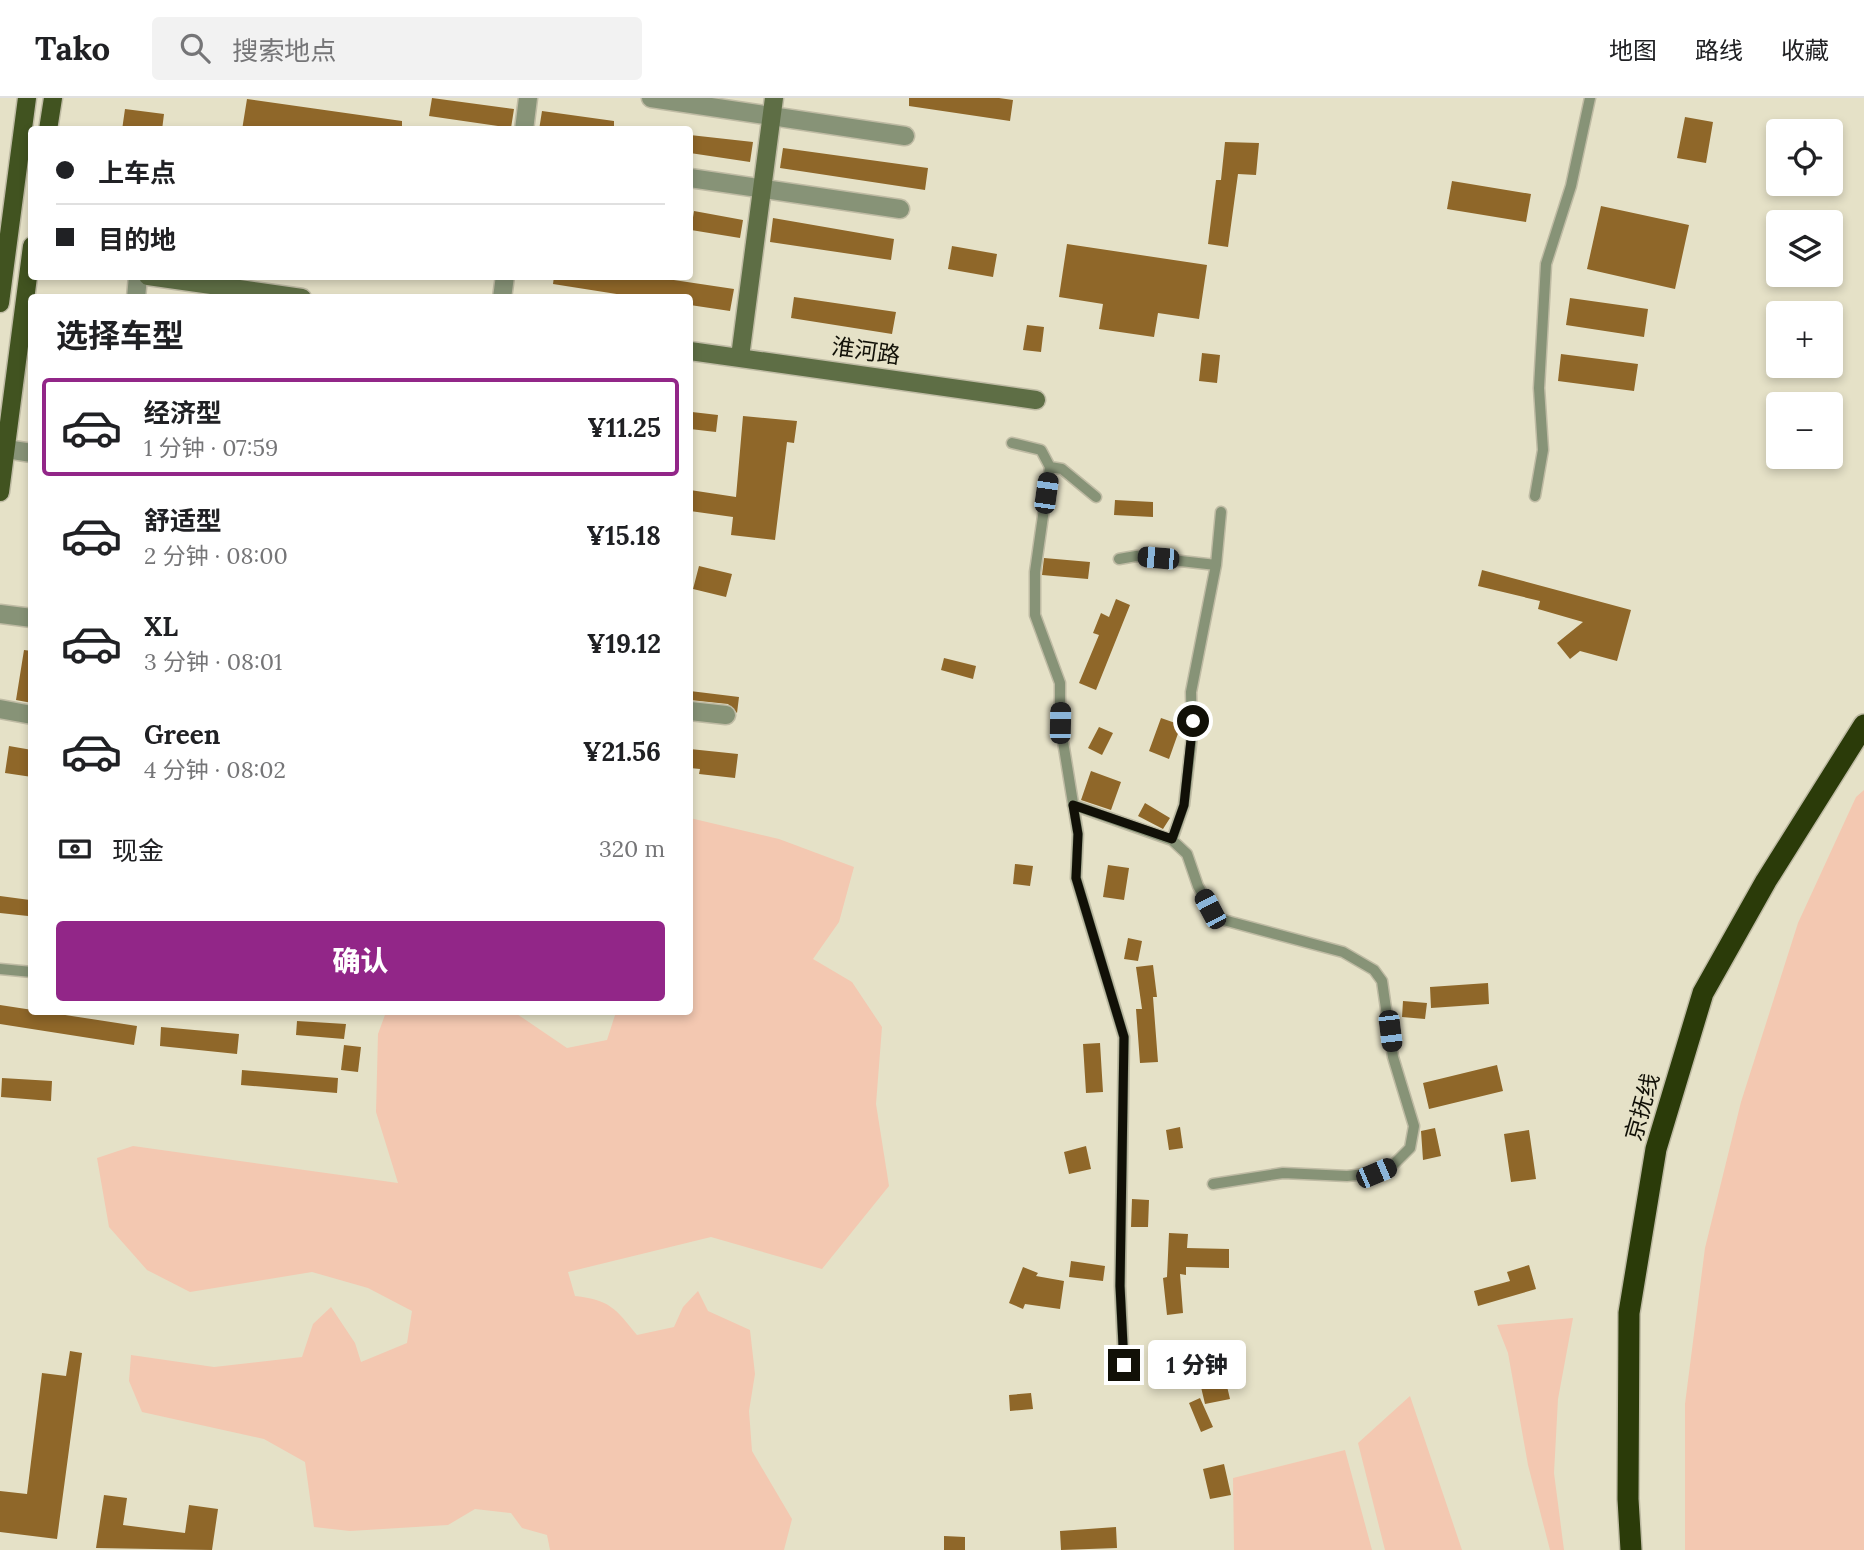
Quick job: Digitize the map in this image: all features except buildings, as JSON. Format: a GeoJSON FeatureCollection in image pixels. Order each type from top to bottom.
{"type":"FeatureCollection","features":[{"type":"Feature","properties":{"kind":"highway","name":"京抚线"},"geometry":{"type":"LineString","coordinates":[[1630,1550],[1629,1313],[1656,1149],[1703,993],[1766,881],[1864,725]]}},
{"type":"Feature","properties":{"kind":"main road"},"geometry":{"type":"LineString","coordinates":[[0,303],[3,257],[27,98]]}},
{"type":"Feature","properties":{"kind":"main road"},"geometry":{"type":"LineString","coordinates":[[49,126],[53,98]]}},
{"type":"Feature","properties":{"kind":"main road"},"geometry":{"type":"LineString","coordinates":[[0,492],[28,279]]}},
{"type":"Feature","properties":{"kind":"street"},"geometry":{"type":"LineString","coordinates":[[524,126],[528,98]]}},
{"type":"Feature","properties":{"kind":"street"},"geometry":{"type":"LineString","coordinates":[[650,98],[773,107],[905,136]]}},
{"type":"Feature","properties":{"kind":"street"},"geometry":{"type":"LineString","coordinates":[[740,358],[773,107]]}},
{"type":"Feature","properties":{"kind":"street"},"geometry":{"type":"LineString","coordinates":[[693,178],[900,209]]}},
{"type":"Feature","properties":{"kind":"street"},"geometry":{"type":"LineString","coordinates":[[3,257],[28,256]]}},
{"type":"Feature","properties":{"kind":"street"},"geometry":{"type":"LineString","coordinates":[[172,280],[255,294]]}},
{"type":"Feature","properties":{"kind":"street","name":"淮河路"},"geometry":{"type":"LineString","coordinates":[[693,351],[1036,400]]}},
{"type":"Feature","properties":{"kind":"street"},"geometry":{"type":"LineString","coordinates":[[6,449],[28,452]]}},
{"type":"Feature","properties":{"kind":"street"},"geometry":{"type":"LineString","coordinates":[[0,614],[28,618]]}},
{"type":"Feature","properties":{"kind":"street"},"geometry":{"type":"LineString","coordinates":[[0,709],[28,714]]}},
{"type":"Feature","properties":{"kind":"street"},"geometry":{"type":"LineString","coordinates":[[693,711],[726,715]]}},
{"type":"Feature","properties":{"kind":"lane"},"geometry":{"type":"LineString","coordinates":[[1535,496],[1543,450],[1539,388],[1546,264],[1570,186],[1590,98]]}},
{"type":"Feature","properties":{"kind":"lane"},"geometry":{"type":"LineString","coordinates":[[1012,443],[1041,450],[1050,467],[1035,572],[1035,615],[1060,683],[1060,723],[1078,834],[1076,878],[1124,1037],[1120,1286],[1124,1365]]}},
{"type":"Feature","properties":{"kind":"lane"},"geometry":{"type":"LineString","coordinates":[[1050,467],[1062,469],[1096,497]]}},
{"type":"Feature","properties":{"kind":"lane"},"geometry":{"type":"LineString","coordinates":[[1172,839],[1184,805],[1192,736],[1191,692],[1216,565],[1221,512]]}},
{"type":"Feature","properties":{"kind":"lane"},"geometry":{"type":"LineString","coordinates":[[1119,559],[1136,556],[1216,565]]}},
{"type":"Feature","properties":{"kind":"lane"},"geometry":{"type":"LineString","coordinates":[[1073,805],[1172,839],[1187,854],[1198,886],[1216,918],[1343,952],[1374,970],[1382,981],[1393,1057],[1414,1126],[1410,1148],[1393,1165],[1376,1173],[1347,1176],[1283,1173],[1213,1184]]}},
{"type":"Feature","properties":{"kind":"lane"},"geometry":{"type":"LineString","coordinates":[[0,969],[28,972]]}},
{"type":"Feature","properties":{"kind":"shaded area"},"geometry":{"type":"Polygon","coordinates":[[[1864,790],[1864,1550],[1685,1550],[1685,1404],[1705,1248],[1741,1102],[1798,923],[1856,797],[1864,790]]]}},
{"type":"Feature","properties":{"kind":"shaded area"},"geometry":{"type":"Polygon","coordinates":[[[693,819],[779,839],[854,867],[839,922],[813,959],[852,982],[882,1027],[876,1104],[889,1186],[822,1269],[711,1237],[568,1272],[575,1296],[596,1300],[611,1307],[637,1335],[674,1327],[683,1307],[698,1291],[708,1311],[750,1330],[755,1374],[749,1411],[752,1451],[792,1519],[784,1550],[550,1550],[547,1535],[522,1528],[511,1513],[475,1509],[448,1525],[350,1531],[314,1527],[305,1462],[264,1439],[142,1412],[129,1381],[131,1355],[214,1367],[302,1357],[313,1324],[331,1307],[355,1343],[361,1362],[407,1343],[412,1311],[368,1288],[312,1272],[190,1292],[147,1270],[109,1227],[97,1158],[133,1146],[398,1183],[376,1112],[378,1034],[385,1015],[518,1015],[567,1048],[607,1040],[615,1015],[693,1015],[693,819]]]}},
{"type":"Feature","properties":{"kind":"shaded area"},"geometry":{"type":"Polygon","coordinates":[[[1573,1318],[1558,1399],[1554,1473],[1564,1550],[1550,1550],[1528,1465],[1508,1353],[1497,1325],[1573,1318]]]}},
{"type":"Feature","properties":{"kind":"shaded area"},"geometry":{"type":"Polygon","coordinates":[[[1410,1396],[1462,1550],[1385,1550],[1358,1443],[1410,1396]]]}},
{"type":"Feature","properties":{"kind":"shaded area"},"geometry":{"type":"Polygon","coordinates":[[[1345,1450],[1372,1550],[1234,1550],[1233,1478],[1345,1450]]]}},
{"type":"Feature","properties":{"kind":"route"},"geometry":{"type":"LineString","coordinates":[[1124,1365],[1120,1286],[1124,1037],[1111,986],[1086,918],[1076,878],[1078,834],[1073,805],[1095,815],[1172,839],[1184,805],[1193,721]]}}]}
